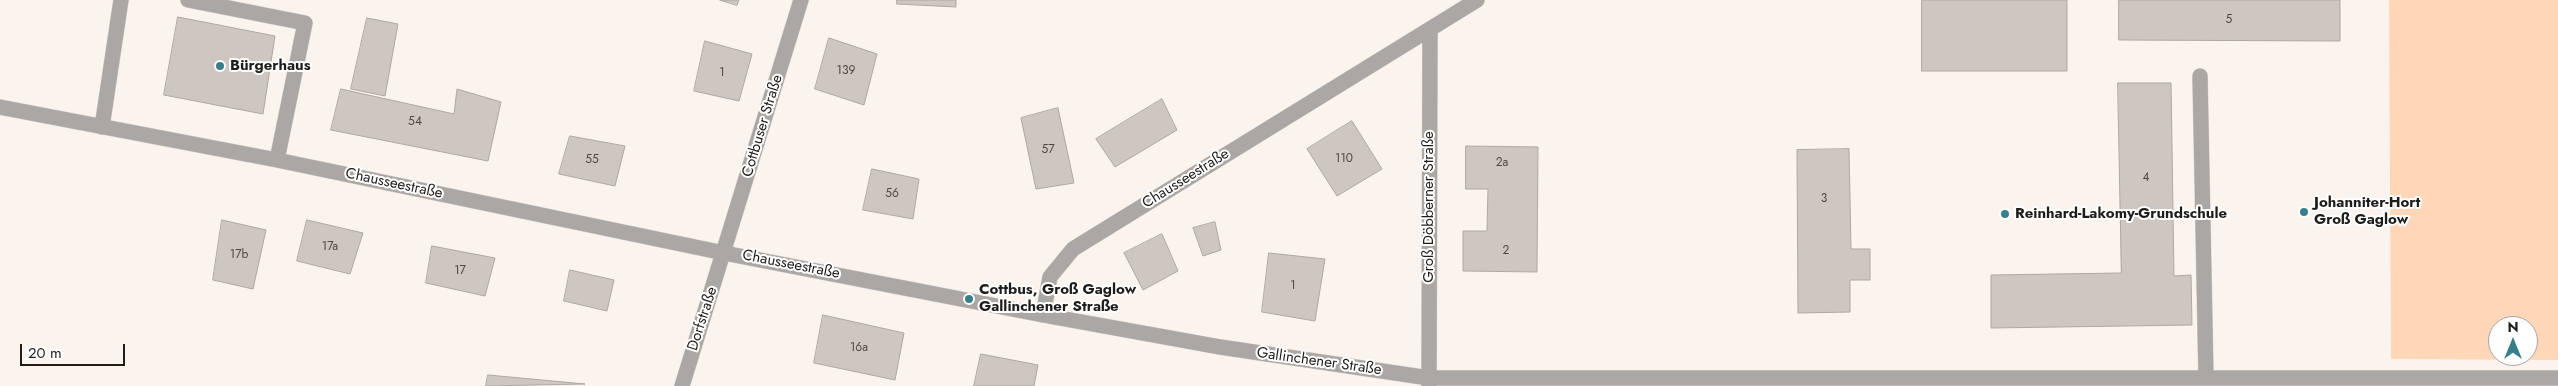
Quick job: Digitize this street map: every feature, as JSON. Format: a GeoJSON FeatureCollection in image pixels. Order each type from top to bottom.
{"type":"FeatureCollection","features":[{"type":"Feature","properties":{"kind":"street"},"geometry":{"type":"LineString","coordinates":[[102,127],[121,0]]}},
{"type":"Feature","properties":{"kind":"street"},"geometry":{"type":"LineString","coordinates":[[188,0],[305,23],[277,160]]}},
{"type":"Feature","properties":{"kind":"street","name":"Cottbuser Straße"},"geometry":{"type":"LineString","coordinates":[[724,253],[801,0]]}},
{"type":"Feature","properties":{"kind":"street","name":"Chausseestraße"},"geometry":{"type":"LineString","coordinates":[[0,107],[277,160],[724,253],[1043,315],[1050,277],[1073,248],[1477,0]]}},
{"type":"Feature","properties":{"kind":"street","name":"Groß Döbberner Straße"},"geometry":{"type":"LineString","coordinates":[[1429,382],[1430,29]]}},
{"type":"Feature","properties":{"kind":"street"},"geometry":{"type":"LineString","coordinates":[[2200,76],[2206,377]]}},
{"type":"Feature","properties":{"kind":"street","name":"Dorfstraße"},"geometry":{"type":"LineString","coordinates":[[682,386],[724,253]]}},
{"type":"Feature","properties":{"kind":"street","name":"Gallinchener Straße"},"geometry":{"type":"LineString","coordinates":[[1043,315],[1429,382],[2206,377],[2558,378]]}},
{"type":"Feature","properties":{"kind":"shaded area"},"geometry":{"type":"Polygon","coordinates":[[[2389,0],[2558,0],[2558,360],[2538,360],[2538,316],[2488,316],[2488,360],[2391,359],[2389,0]]]}},
{"type":"Feature","properties":{"kind":"building"},"geometry":{"type":"Polygon","coordinates":[[[720,0],[739,0],[737,5],[720,0]]]}},
{"type":"Feature","properties":{"kind":"building"},"geometry":{"type":"Polygon","coordinates":[[[897,0],[956,0],[956,7],[897,4],[897,0]]]}},
{"type":"Feature","properties":{"kind":"building"},"geometry":{"type":"Polygon","coordinates":[[[1922,0],[2067,0],[2067,71],[1922,71],[1922,0]]]}},
{"type":"Feature","properties":{"kind":"building"},"geometry":{"type":"Polygon","coordinates":[[[2119,0],[2340,0],[2340,41],[2119,40],[2119,0]]]}},
{"type":"Feature","properties":{"kind":"building","name":"Bürgerhaus"},"geometry":{"type":"Polygon","coordinates":[[[178,17],[275,36],[263,114],[164,95],[178,17]]]}},
{"type":"Feature","properties":{"kind":"building"},"geometry":{"type":"Polygon","coordinates":[[[367,18],[398,24],[385,96],[351,89],[367,18]]]}},
{"type":"Feature","properties":{"kind":"building"},"geometry":{"type":"Polygon","coordinates":[[[829,38],[877,54],[864,105],[815,89],[829,38]]]}},
{"type":"Feature","properties":{"kind":"building"},"geometry":{"type":"Polygon","coordinates":[[[705,41],[752,54],[739,101],[694,91],[705,41]]]}},
{"type":"Feature","properties":{"kind":"building"},"geometry":{"type":"Polygon","coordinates":[[[2118,83],[2171,83],[2174,276],[2191,275],[2192,325],[1991,328],[1991,275],[2121,273],[2118,83]]]}},
{"type":"Feature","properties":{"kind":"building"},"geometry":{"type":"Polygon","coordinates":[[[341,89],[454,114],[457,89],[501,102],[488,161],[331,130],[341,89]]]}},
{"type":"Feature","properties":{"kind":"building"},"geometry":{"type":"Polygon","coordinates":[[[1162,99],[1177,130],[1115,167],[1096,139],[1162,99]]]}},
{"type":"Feature","properties":{"kind":"building"},"geometry":{"type":"Polygon","coordinates":[[[1058,108],[1074,183],[1036,189],[1021,118],[1058,108]]]}},
{"type":"Feature","properties":{"kind":"building"},"geometry":{"type":"Polygon","coordinates":[[[1352,121],[1382,169],[1337,196],[1307,149],[1352,121]]]}},
{"type":"Feature","properties":{"kind":"building"},"geometry":{"type":"Polygon","coordinates":[[[570,136],[625,146],[615,186],[559,174],[570,136]]]}},
{"type":"Feature","properties":{"kind":"building"},"geometry":{"type":"Polygon","coordinates":[[[1466,146],[1538,147],[1537,272],[1463,271],[1463,231],[1487,231],[1488,189],[1466,189],[1466,146]]]}},
{"type":"Feature","properties":{"kind":"building"},"geometry":{"type":"Polygon","coordinates":[[[1849,149],[1851,249],[1870,249],[1870,280],[1850,280],[1850,312],[1798,313],[1797,150],[1849,149]]]}},
{"type":"Feature","properties":{"kind":"building"},"geometry":{"type":"Polygon","coordinates":[[[872,169],[919,179],[913,219],[863,210],[872,169]]]}},
{"type":"Feature","properties":{"kind":"building"},"geometry":{"type":"Polygon","coordinates":[[[222,220],[266,230],[253,289],[213,280],[222,220]]]}},
{"type":"Feature","properties":{"kind":"building"},"geometry":{"type":"Polygon","coordinates":[[[307,220],[363,233],[350,274],[297,261],[307,220]]]}},
{"type":"Feature","properties":{"kind":"building"},"geometry":{"type":"Polygon","coordinates":[[[1215,222],[1221,250],[1203,256],[1193,228],[1215,222]]]}},
{"type":"Feature","properties":{"kind":"building"},"geometry":{"type":"Polygon","coordinates":[[[1162,234],[1178,271],[1143,290],[1124,253],[1162,234]]]}},
{"type":"Feature","properties":{"kind":"building"},"geometry":{"type":"Polygon","coordinates":[[[432,246],[495,258],[485,296],[426,283],[432,246]]]}},
{"type":"Feature","properties":{"kind":"building"},"geometry":{"type":"Polygon","coordinates":[[[1269,253],[1325,259],[1315,321],[1262,312],[1269,253]]]}},
{"type":"Feature","properties":{"kind":"building"},"geometry":{"type":"Polygon","coordinates":[[[570,270],[614,280],[607,311],[564,301],[570,270]]]}},
{"type":"Feature","properties":{"kind":"building"},"geometry":{"type":"Polygon","coordinates":[[[823,315],[904,333],[895,380],[814,363],[823,315]]]}},
{"type":"Feature","properties":{"kind":"building"},"geometry":{"type":"Polygon","coordinates":[[[981,354],[1038,365],[1034,386],[974,386],[981,354]]]}},
{"type":"Feature","properties":{"kind":"building"},"geometry":{"type":"Polygon","coordinates":[[[488,375],[585,384],[486,386],[488,375]]]}},
{"type":"Feature","properties":{"kind":"place","name":"Bürgerhaus"},"geometry":{"type":"Point","coordinates":[220,66]}},
{"type":"Feature","properties":{"kind":"place","name":"Johanniter-Hort Groß Gaglow"},"geometry":{"type":"Point","coordinates":[2304,212]}},
{"type":"Feature","properties":{"kind":"place","name":"Reinhard-Lakomy-Grundschule"},"geometry":{"type":"Point","coordinates":[2005,214]}},
{"type":"Feature","properties":{"kind":"place","name":"Cottbus, Groß Gaglow Gallinchener Straße"},"geometry":{"type":"Point","coordinates":[969,299]}}]}
